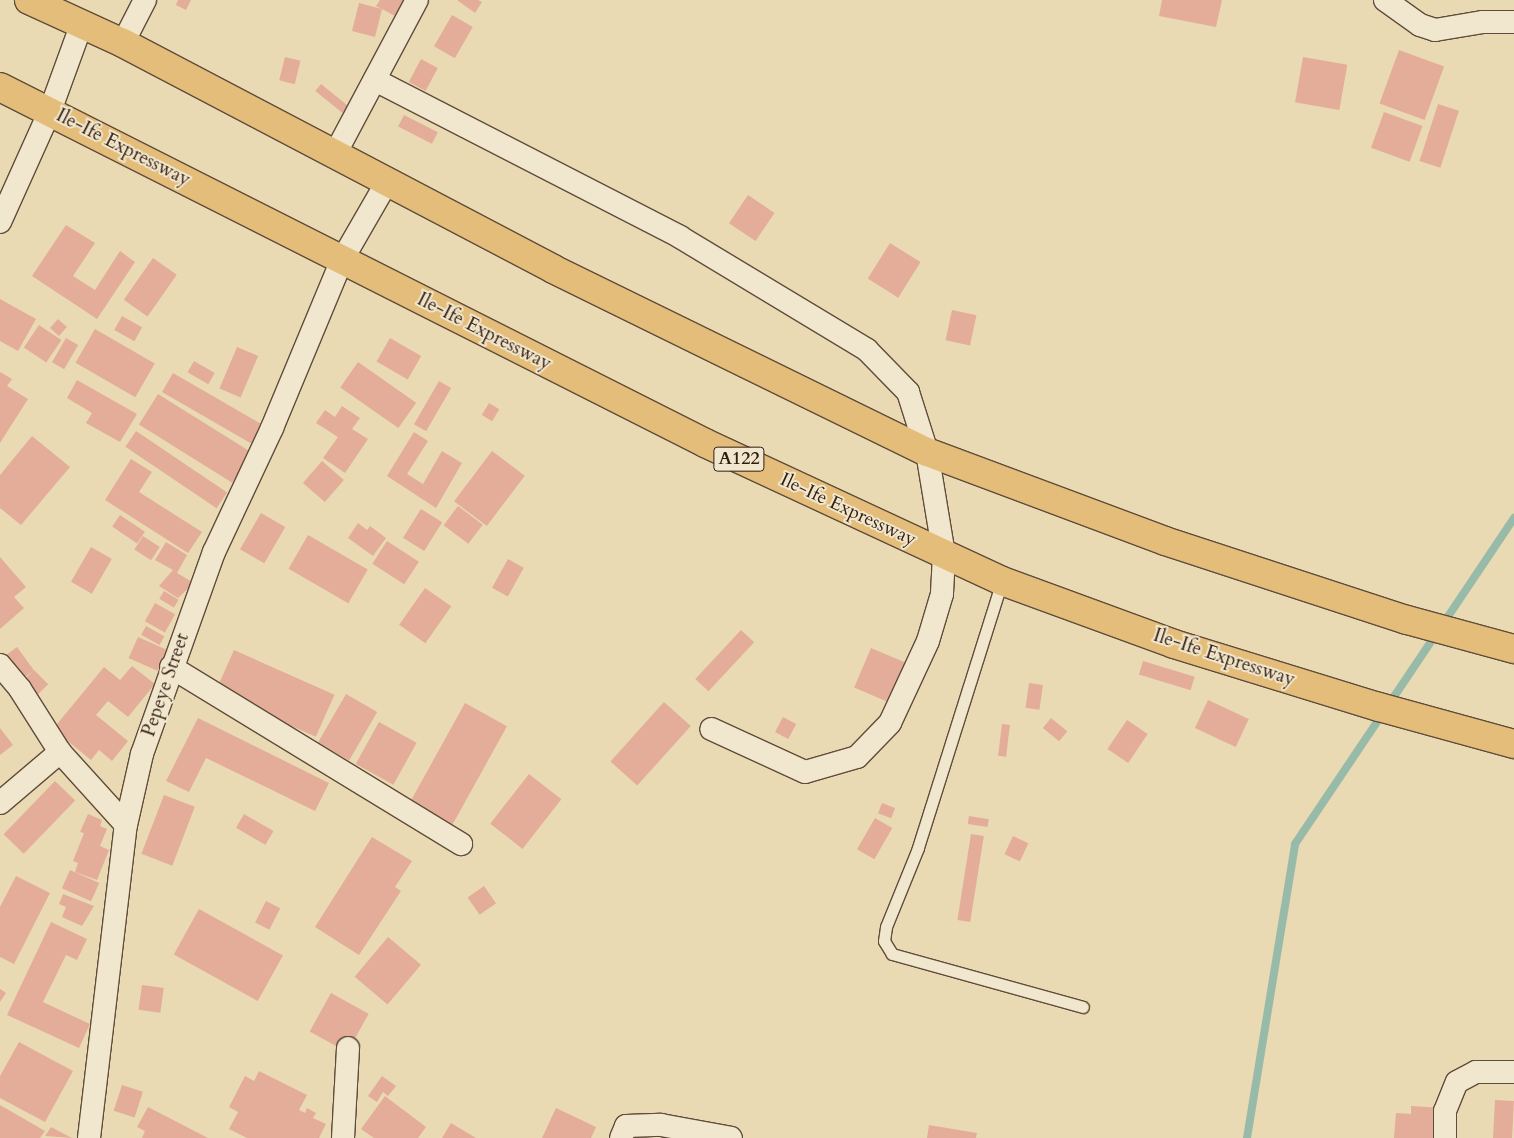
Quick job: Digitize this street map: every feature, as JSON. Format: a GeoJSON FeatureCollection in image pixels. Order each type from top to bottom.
{"type":"FeatureCollection","features":[{"type":"Feature","properties":{"kind":"highway"},"geometry":{"type":"LineString","coordinates":[[29,0],[81,26],[124,43],[553,269],[927,452],[1165,541],[1407,620],[1514,649]]}},
{"type":"Feature","properties":{"kind":"highway","name":"Ile-Ife Expressway"},"geometry":{"type":"LineString","coordinates":[[0,87],[705,443],[1002,581],[1174,644],[1379,707],[1514,744]]}},
{"type":"Feature","properties":{"kind":"street"},"geometry":{"type":"LineString","coordinates":[[124,43],[145,0]]}},
{"type":"Feature","properties":{"kind":"street"},"geometry":{"type":"LineString","coordinates":[[335,154],[417,0]]}},
{"type":"Feature","properties":{"kind":"street"},"geometry":{"type":"LineString","coordinates":[[1385,0],[1420,25],[1435,30],[1483,22],[1514,22]]}},
{"type":"Feature","properties":{"kind":"street"},"geometry":{"type":"LineString","coordinates":[[0,222],[50,111],[81,26]]}},
{"type":"Feature","properties":{"kind":"street"},"geometry":{"type":"LineString","coordinates":[[375,80],[680,237],[867,350],[908,392],[927,452],[944,555],[942,594],[928,641],[890,723],[856,756],[805,772],[710,729]]}},
{"type":"Feature","properties":{"kind":"street","name":"Pepeye Street"},"geometry":{"type":"LineString","coordinates":[[89,1138],[126,825],[142,754],[171,667],[214,552],[272,428],[342,260],[386,182]]}},
{"type":"Feature","properties":{"kind":"street"},"geometry":{"type":"LineString","coordinates":[[0,665],[20,689],[60,752],[126,825]]}},
{"type":"Feature","properties":{"kind":"street"},"geometry":{"type":"LineString","coordinates":[[171,667],[461,844]]}},
{"type":"Feature","properties":{"kind":"street"},"geometry":{"type":"LineString","coordinates":[[0,803],[60,752]]}},
{"type":"Feature","properties":{"kind":"street"},"geometry":{"type":"LineString","coordinates":[[343,1138],[348,1048]]}},
{"type":"Feature","properties":{"kind":"street"},"geometry":{"type":"LineString","coordinates":[[1445,1138],[1445,1111],[1457,1082],[1476,1072],[1514,1072]]}},
{"type":"Feature","properties":{"kind":"street"},"geometry":{"type":"LineString","coordinates":[[621,1138],[626,1126],[661,1124],[731,1138]]}},
{"type":"Feature","properties":{"kind":"lane"},"geometry":{"type":"LineString","coordinates":[[1002,581],[918,848],[886,927],[884,941],[892,954],[1083,1007]]}},
{"type":"Feature","properties":{"kind":"building"},"geometry":{"type":"Polygon","coordinates":[[[178,0],[191,0],[186,10],[176,5],[178,0]]]}},
{"type":"Feature","properties":{"kind":"building"},"geometry":{"type":"Polygon","coordinates":[[[380,0],[404,0],[395,16],[376,6],[380,0]]]}},
{"type":"Feature","properties":{"kind":"building"},"geometry":{"type":"Polygon","coordinates":[[[457,0],[478,0],[482,2],[475,13],[457,0]]]}},
{"type":"Feature","properties":{"kind":"building"},"geometry":{"type":"Polygon","coordinates":[[[1162,0],[1222,0],[1216,27],[1159,16],[1162,0]]]}},
{"type":"Feature","properties":{"kind":"building"},"geometry":{"type":"Polygon","coordinates":[[[359,3],[382,9],[375,37],[352,31],[359,3]]]}},
{"type":"Feature","properties":{"kind":"building"},"geometry":{"type":"Polygon","coordinates":[[[452,15],[473,27],[455,58],[434,46],[452,15]]]}},
{"type":"Feature","properties":{"kind":"building"},"geometry":{"type":"Polygon","coordinates":[[[1399,50],[1444,66],[1425,120],[1380,104],[1399,50]]]}},
{"type":"Feature","properties":{"kind":"building"},"geometry":{"type":"Polygon","coordinates":[[[285,57],[301,61],[295,84],[279,80],[285,57]]]}},
{"type":"Feature","properties":{"kind":"building"},"geometry":{"type":"Polygon","coordinates":[[[1303,57],[1347,65],[1339,110],[1295,102],[1303,57]]]}},
{"type":"Feature","properties":{"kind":"building"},"geometry":{"type":"Polygon","coordinates":[[[421,59],[438,68],[426,91],[409,82],[421,59]]]}},
{"type":"Feature","properties":{"kind":"building"},"geometry":{"type":"Polygon","coordinates":[[[321,84],[348,106],[343,113],[315,91],[321,84]]]}},
{"type":"Feature","properties":{"kind":"building"},"geometry":{"type":"Polygon","coordinates":[[[1438,104],[1459,111],[1440,168],[1419,161],[1438,104]]]}},
{"type":"Feature","properties":{"kind":"building"},"geometry":{"type":"Polygon","coordinates":[[[1384,112],[1423,126],[1410,162],[1371,148],[1384,112]]]}},
{"type":"Feature","properties":{"kind":"building"},"geometry":{"type":"Polygon","coordinates":[[[404,115],[438,132],[432,144],[398,127],[404,115]]]}},
{"type":"Feature","properties":{"kind":"building"},"geometry":{"type":"Polygon","coordinates":[[[748,195],[775,213],[756,241],[729,223],[748,195]]]}},
{"type":"Feature","properties":{"kind":"building"},"geometry":{"type":"Polygon","coordinates":[[[66,225],[95,243],[73,276],[95,290],[120,251],[135,262],[97,319],[32,276],[66,225]]]}},
{"type":"Feature","properties":{"kind":"building"},"geometry":{"type":"Polygon","coordinates":[[[890,243],[921,262],[898,298],[868,279],[890,243]]]}},
{"type":"Feature","properties":{"kind":"building"},"geometry":{"type":"Polygon","coordinates":[[[153,258],[177,275],[148,316],[124,300],[153,258]]]}},
{"type":"Feature","properties":{"kind":"building"},"geometry":{"type":"Polygon","coordinates":[[[0,299],[36,319],[18,351],[0,341],[0,299]]]}},
{"type":"Feature","properties":{"kind":"building"},"geometry":{"type":"Polygon","coordinates":[[[952,310],[976,315],[970,346],[946,340],[952,310]]]}},
{"type":"Feature","properties":{"kind":"building"},"geometry":{"type":"Polygon","coordinates":[[[122,316],[142,327],[134,341],[114,330],[122,316]]]}},
{"type":"Feature","properties":{"kind":"building"},"geometry":{"type":"Polygon","coordinates":[[[58,319],[67,327],[59,336],[50,328],[58,319]]]}},
{"type":"Feature","properties":{"kind":"building"},"geometry":{"type":"Polygon","coordinates":[[[39,325],[61,340],[46,362],[24,347],[39,325]]]}},
{"type":"Feature","properties":{"kind":"building"},"geometry":{"type":"Polygon","coordinates":[[[95,329],[155,364],[135,397],[76,363],[95,329]]]}},
{"type":"Feature","properties":{"kind":"building"},"geometry":{"type":"Polygon","coordinates":[[[66,338],[78,345],[64,369],[52,362],[66,338]]]}},
{"type":"Feature","properties":{"kind":"building"},"geometry":{"type":"Polygon","coordinates":[[[390,338],[421,356],[408,379],[376,361],[390,338]]]}},
{"type":"Feature","properties":{"kind":"building"},"geometry":{"type":"Polygon","coordinates":[[[237,347],[258,356],[241,397],[219,388],[237,347]]]}},
{"type":"Feature","properties":{"kind":"building"},"geometry":{"type":"Polygon","coordinates":[[[194,361],[215,373],[208,384],[188,372],[194,361]]]}},
{"type":"Feature","properties":{"kind":"building"},"geometry":{"type":"Polygon","coordinates":[[[358,362],[416,403],[398,428],[340,387],[358,362]]]}},
{"type":"Feature","properties":{"kind":"building"},"geometry":{"type":"Polygon","coordinates":[[[0,372],[12,379],[7,386],[28,399],[0,443],[0,372]]]}},
{"type":"Feature","properties":{"kind":"building"},"geometry":{"type":"Polygon","coordinates":[[[173,373],[265,426],[254,445],[162,392],[173,373]]]}},
{"type":"Feature","properties":{"kind":"building"},"geometry":{"type":"Polygon","coordinates":[[[77,380],[137,414],[120,442],[86,423],[92,413],[67,398],[77,380]]]}},
{"type":"Feature","properties":{"kind":"building"},"geometry":{"type":"Polygon","coordinates":[[[439,381],[451,388],[426,431],[414,424],[439,381]]]}},
{"type":"Feature","properties":{"kind":"building"},"geometry":{"type":"Polygon","coordinates":[[[158,394],[251,452],[232,483],[139,425],[158,394]]]}},
{"type":"Feature","properties":{"kind":"building"},"geometry":{"type":"Polygon","coordinates":[[[489,403],[499,409],[492,421],[482,415],[489,403]]]}},
{"type":"Feature","properties":{"kind":"building"},"geometry":{"type":"Polygon","coordinates":[[[342,406],[360,418],[352,429],[368,439],[345,473],[323,458],[338,437],[316,423],[325,410],[335,417],[342,406]]]}},
{"type":"Feature","properties":{"kind":"building"},"geometry":{"type":"Polygon","coordinates":[[[136,431],[227,493],[217,508],[125,447],[136,431]]]}},
{"type":"Feature","properties":{"kind":"building"},"geometry":{"type":"Polygon","coordinates":[[[414,432],[428,441],[407,474],[423,484],[442,451],[462,463],[436,508],[387,476],[414,432]]]}},
{"type":"Feature","properties":{"kind":"building"},"geometry":{"type":"Polygon","coordinates":[[[32,436],[70,467],[21,525],[0,508],[0,475],[32,436]]]}},
{"type":"Feature","properties":{"kind":"building"},"geometry":{"type":"Polygon","coordinates":[[[492,451],[525,476],[487,526],[454,501],[492,451]]]}},
{"type":"Feature","properties":{"kind":"building"},"geometry":{"type":"Polygon","coordinates":[[[131,459],[152,472],[139,492],[202,532],[188,553],[105,500],[131,459]]]}},
{"type":"Feature","properties":{"kind":"building"},"geometry":{"type":"Polygon","coordinates":[[[322,461],[344,480],[325,502],[303,483],[322,461]]]}},
{"type":"Feature","properties":{"kind":"building"},"geometry":{"type":"Polygon","coordinates":[[[458,506],[483,525],[468,544],[444,525],[458,506]]]}},
{"type":"Feature","properties":{"kind":"building"},"geometry":{"type":"Polygon","coordinates":[[[421,509],[442,522],[424,551],[403,538],[421,509]]]}},
{"type":"Feature","properties":{"kind":"building"},"geometry":{"type":"Polygon","coordinates":[[[261,513],[285,527],[264,563],[240,549],[261,513]]]}},
{"type":"Feature","properties":{"kind":"building"},"geometry":{"type":"Polygon","coordinates":[[[120,515],[145,532],[137,543],[112,527],[120,515]]]}},
{"type":"Feature","properties":{"kind":"building"},"geometry":{"type":"Polygon","coordinates":[[[358,523],[367,530],[370,526],[386,538],[373,556],[348,538],[358,523]]]}},
{"type":"Feature","properties":{"kind":"building"},"geometry":{"type":"Polygon","coordinates":[[[308,535],[368,570],[348,603],[288,569],[308,535]]]}},
{"type":"Feature","properties":{"kind":"building"},"geometry":{"type":"Polygon","coordinates":[[[143,536],[160,547],[151,560],[134,549],[143,536]]]}},
{"type":"Feature","properties":{"kind":"building"},"geometry":{"type":"Polygon","coordinates":[[[387,541],[419,562],[404,584],[372,564],[387,541]]]}},
{"type":"Feature","properties":{"kind":"building"},"geometry":{"type":"Polygon","coordinates":[[[166,542],[187,555],[177,573],[194,583],[178,598],[159,586],[173,570],[155,560],[166,542]]]}},
{"type":"Feature","properties":{"kind":"building"},"geometry":{"type":"Polygon","coordinates":[[[91,547],[112,559],[92,594],[71,582],[91,547]]]}},
{"type":"Feature","properties":{"kind":"building"},"geometry":{"type":"Polygon","coordinates":[[[0,557],[26,587],[14,597],[24,608],[0,629],[0,557]]]}},
{"type":"Feature","properties":{"kind":"building"},"geometry":{"type":"Polygon","coordinates":[[[508,559],[524,568],[508,597],[492,588],[508,559]]]}},
{"type":"Feature","properties":{"kind":"building"},"geometry":{"type":"Polygon","coordinates":[[[425,588],[451,606],[425,643],[399,625],[425,588]]]}},
{"type":"Feature","properties":{"kind":"building"},"geometry":{"type":"Polygon","coordinates":[[[164,591],[179,600],[174,607],[159,599],[164,591]]]}},
{"type":"Feature","properties":{"kind":"building"},"geometry":{"type":"Polygon","coordinates":[[[155,603],[175,614],[165,633],[145,621],[155,603]]]}},
{"type":"Feature","properties":{"kind":"building"},"geometry":{"type":"Polygon","coordinates":[[[146,626],[164,636],[160,645],[141,635],[146,626]]]}},
{"type":"Feature","properties":{"kind":"building"},"geometry":{"type":"Polygon","coordinates":[[[741,630],[754,642],[708,691],[695,679],[741,630]]]}},
{"type":"Feature","properties":{"kind":"building"},"geometry":{"type":"Polygon","coordinates":[[[138,637],[167,650],[158,671],[129,658],[138,637]]]}},
{"type":"Feature","properties":{"kind":"building"},"geometry":{"type":"Polygon","coordinates":[[[17,647],[34,670],[20,680],[3,657],[17,647]]]}},
{"type":"Feature","properties":{"kind":"building"},"geometry":{"type":"Polygon","coordinates":[[[871,648],[911,665],[894,704],[854,688],[871,648]]]}},
{"type":"Feature","properties":{"kind":"building"},"geometry":{"type":"Polygon","coordinates":[[[234,650],[334,695],[316,737],[215,692],[234,650]]]}},
{"type":"Feature","properties":{"kind":"building"},"geometry":{"type":"Polygon","coordinates":[[[1143,661],[1195,677],[1191,690],[1139,674],[1143,661]]]}},
{"type":"Feature","properties":{"kind":"building"},"geometry":{"type":"Polygon","coordinates":[[[132,666],[155,684],[128,717],[108,701],[96,715],[128,741],[112,761],[99,750],[91,760],[53,729],[104,667],[120,680],[132,666]]]}},
{"type":"Feature","properties":{"kind":"building"},"geometry":{"type":"Polygon","coordinates":[[[34,670],[48,684],[33,699],[19,685],[34,670]]]}},
{"type":"Feature","properties":{"kind":"building"},"geometry":{"type":"Polygon","coordinates":[[[1029,683],[1043,685],[1039,710],[1026,708],[1029,683]]]}},
{"type":"Feature","properties":{"kind":"building"},"geometry":{"type":"Polygon","coordinates":[[[346,694],[377,712],[349,760],[318,742],[346,694]]]}},
{"type":"Feature","properties":{"kind":"building"},"geometry":{"type":"Polygon","coordinates":[[[1208,700],[1249,719],[1236,747],[1195,728],[1208,700]]]}},
{"type":"Feature","properties":{"kind":"building"},"geometry":{"type":"Polygon","coordinates":[[[664,702],[691,726],[637,786],[610,761],[664,702]]]}},
{"type":"Feature","properties":{"kind":"building"},"geometry":{"type":"Polygon","coordinates":[[[465,703],[507,726],[453,824],[411,801],[465,703]]]}},
{"type":"Feature","properties":{"kind":"building"},"geometry":{"type":"Polygon","coordinates":[[[783,717],[796,724],[788,739],[775,732],[783,717]]]}},
{"type":"Feature","properties":{"kind":"building"},"geometry":{"type":"Polygon","coordinates":[[[198,718],[329,783],[315,811],[206,758],[189,792],[166,781],[198,718]]]}},
{"type":"Feature","properties":{"kind":"building"},"geometry":{"type":"Polygon","coordinates":[[[1051,718],[1067,731],[1059,741],[1043,728],[1051,718]]]}},
{"type":"Feature","properties":{"kind":"building"},"geometry":{"type":"Polygon","coordinates":[[[1127,720],[1148,734],[1128,763],[1107,749],[1127,720]]]}},
{"type":"Feature","properties":{"kind":"building"},"geometry":{"type":"Polygon","coordinates":[[[379,722],[417,743],[393,785],[356,764],[379,722]]]}},
{"type":"Feature","properties":{"kind":"building"},"geometry":{"type":"Polygon","coordinates":[[[1002,724],[1010,725],[1006,757],[998,756],[1002,724]]]}},
{"type":"Feature","properties":{"kind":"building"},"geometry":{"type":"Polygon","coordinates":[[[0,728],[13,745],[0,755],[0,728]]]}},
{"type":"Feature","properties":{"kind":"building"},"geometry":{"type":"Polygon","coordinates":[[[529,774],[561,799],[523,849],[490,824],[529,774]]]}},
{"type":"Feature","properties":{"kind":"building"},"geometry":{"type":"Polygon","coordinates":[[[55,781],[75,800],[24,854],[4,834],[55,781]]]}},
{"type":"Feature","properties":{"kind":"building"},"geometry":{"type":"Polygon","coordinates":[[[164,795],[195,807],[172,866],[141,854],[164,795]]]}},
{"type":"Feature","properties":{"kind":"building"},"geometry":{"type":"Polygon","coordinates":[[[882,803],[895,808],[891,818],[878,813],[882,803]]]}},
{"type":"Feature","properties":{"kind":"building"},"geometry":{"type":"Polygon","coordinates":[[[88,814],[102,820],[100,826],[107,829],[100,846],[109,850],[97,880],[75,872],[78,863],[73,861],[84,833],[80,832],[88,814]]]}},
{"type":"Feature","properties":{"kind":"building"},"geometry":{"type":"Polygon","coordinates":[[[244,814],[273,831],[265,845],[236,828],[244,814]]]}},
{"type":"Feature","properties":{"kind":"building"},"geometry":{"type":"Polygon","coordinates":[[[969,816],[989,819],[988,827],[968,824],[969,816]]]}},
{"type":"Feature","properties":{"kind":"building"},"geometry":{"type":"Polygon","coordinates":[[[875,818],[892,828],[874,859],[857,849],[875,818]]]}},
{"type":"Feature","properties":{"kind":"building"},"geometry":{"type":"Polygon","coordinates":[[[971,834],[984,836],[970,922],[957,920],[971,834]]]}},
{"type":"Feature","properties":{"kind":"building"},"geometry":{"type":"Polygon","coordinates":[[[1013,836],[1028,843],[1020,861],[1005,854],[1013,836]]]}},
{"type":"Feature","properties":{"kind":"building"},"geometry":{"type":"Polygon","coordinates":[[[372,837],[412,861],[395,887],[401,891],[359,955],[315,927],[372,837]]]}},
{"type":"Feature","properties":{"kind":"building"},"geometry":{"type":"Polygon","coordinates":[[[70,870],[99,883],[91,901],[62,888],[70,870]]]}},
{"type":"Feature","properties":{"kind":"building"},"geometry":{"type":"Polygon","coordinates":[[[16,876],[50,893],[14,964],[0,957],[0,907],[16,876]]]}},
{"type":"Feature","properties":{"kind":"building"},"geometry":{"type":"Polygon","coordinates":[[[484,886],[496,903],[480,915],[468,897],[484,886]]]}},
{"type":"Feature","properties":{"kind":"building"},"geometry":{"type":"Polygon","coordinates":[[[63,894],[94,906],[82,926],[62,917],[66,907],[59,904],[63,894]]]}},
{"type":"Feature","properties":{"kind":"building"},"geometry":{"type":"Polygon","coordinates":[[[266,901],[280,908],[269,930],[255,922],[266,901]]]}},
{"type":"Feature","properties":{"kind":"building"},"geometry":{"type":"Polygon","coordinates":[[[199,909],[283,956],[258,1001],[174,954],[199,909]]]}},
{"type":"Feature","properties":{"kind":"building"},"geometry":{"type":"Polygon","coordinates":[[[51,922],[87,939],[77,960],[66,955],[43,1002],[90,1024],[79,1048],[7,1015],[51,922]]]}},
{"type":"Feature","properties":{"kind":"building"},"geometry":{"type":"Polygon","coordinates":[[[388,937],[421,965],[388,1004],[355,977],[388,937]]]}},
{"type":"Feature","properties":{"kind":"building"},"geometry":{"type":"Polygon","coordinates":[[[142,985],[164,988],[160,1013],[139,1010],[142,985]]]}},
{"type":"Feature","properties":{"kind":"building"},"geometry":{"type":"Polygon","coordinates":[[[0,989],[6,993],[0,1002],[0,989]]]}},
{"type":"Feature","properties":{"kind":"building"},"geometry":{"type":"Polygon","coordinates":[[[331,993],[369,1014],[347,1052],[310,1031],[331,993]]]}},
{"type":"Feature","properties":{"kind":"building"},"geometry":{"type":"Polygon","coordinates":[[[19,1042],[73,1071],[45,1122],[0,1098],[0,1076],[19,1042]]]}},
{"type":"Feature","properties":{"kind":"building"},"geometry":{"type":"Polygon","coordinates":[[[259,1071],[307,1095],[299,1110],[305,1113],[307,1108],[316,1113],[313,1118],[326,1124],[319,1138],[247,1138],[229,1129],[238,1112],[229,1107],[245,1076],[254,1081],[259,1071]]]}},
{"type":"Feature","properties":{"kind":"building"},"geometry":{"type":"Polygon","coordinates":[[[382,1076],[396,1086],[388,1096],[383,1092],[377,1102],[368,1096],[382,1076]]]}},
{"type":"Feature","properties":{"kind":"building"},"geometry":{"type":"Polygon","coordinates":[[[122,1085],[143,1092],[135,1117],[114,1111],[122,1085]]]}},
{"type":"Feature","properties":{"kind":"building"},"geometry":{"type":"Polygon","coordinates":[[[385,1096],[426,1127],[418,1138],[374,1138],[361,1129],[385,1096]]]}},
{"type":"Feature","properties":{"kind":"building"},"geometry":{"type":"Polygon","coordinates":[[[1495,1100],[1514,1101],[1512,1138],[1493,1138],[1495,1100]]]}},
{"type":"Feature","properties":{"kind":"building"},"geometry":{"type":"Polygon","coordinates":[[[0,1105],[45,1131],[40,1138],[0,1138],[0,1105]]]}},
{"type":"Feature","properties":{"kind":"building"},"geometry":{"type":"Polygon","coordinates":[[[1411,1106],[1444,1108],[1441,1138],[1394,1138],[1396,1113],[1411,1114],[1411,1106]]]}},
{"type":"Feature","properties":{"kind":"building"},"geometry":{"type":"Polygon","coordinates":[[[148,1107],[208,1138],[142,1138],[145,1131],[137,1127],[148,1107]]]}},
{"type":"Feature","properties":{"kind":"building"},"geometry":{"type":"Polygon","coordinates":[[[556,1108],[596,1127],[591,1138],[542,1138],[556,1108]]]}},
{"type":"Feature","properties":{"kind":"building"},"geometry":{"type":"Polygon","coordinates":[[[451,1123],[476,1138],[442,1138],[451,1123]]]}},
{"type":"Feature","properties":{"kind":"building"},"geometry":{"type":"Polygon","coordinates":[[[929,1125],[977,1133],[976,1138],[927,1138],[929,1125]]]}},
{"type":"Feature","properties":{"kind":"building"},"geometry":{"type":"Polygon","coordinates":[[[51,1127],[72,1138],[45,1136],[51,1127]]]}},
{"type":"Feature","properties":{"kind":"waterway"},"geometry":{"type":"LineString","coordinates":[[1443,624],[1514,518]]}},
{"type":"Feature","properties":{"kind":"waterway"},"geometry":{"type":"LineString","coordinates":[[1247,1138],[1295,844],[1436,634]]}}]}
